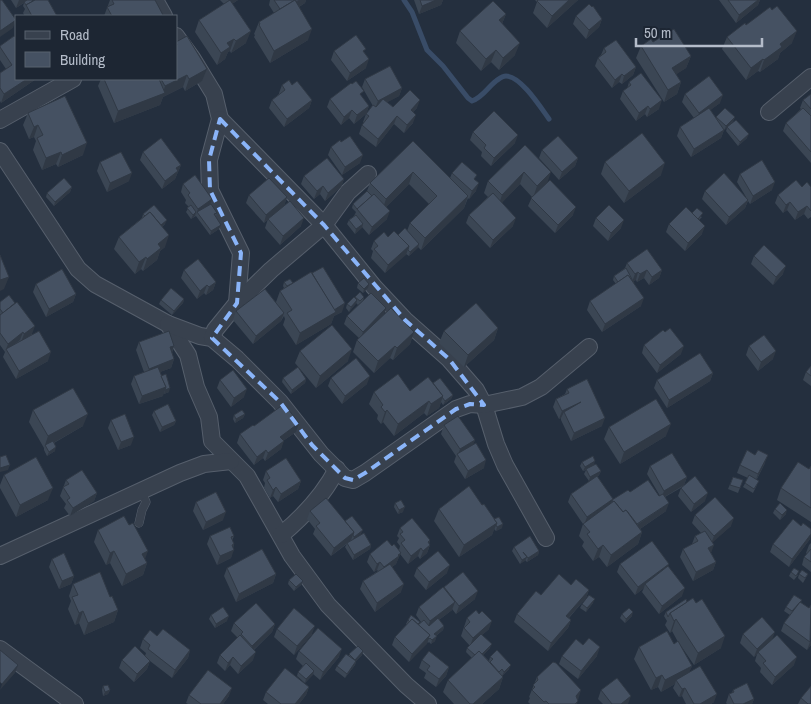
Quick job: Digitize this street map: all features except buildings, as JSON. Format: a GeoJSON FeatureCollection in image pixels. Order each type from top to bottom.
{"type":"FeatureCollection","features":[{"type":"Feature","properties":{"kind":"street"},"geometry":{"type":"LineString","coordinates":[[155,0],[163,15]]}},
{"type":"Feature","properties":{"kind":"street"},"geometry":{"type":"LineString","coordinates":[[178,39],[214,94],[220,119],[209,160],[210,190],[241,253],[237,304]]}},
{"type":"Feature","properties":{"kind":"street"},"geometry":{"type":"LineString","coordinates":[[769,112],[811,77]]}},
{"type":"Feature","properties":{"kind":"street"},"geometry":{"type":"LineString","coordinates":[[0,120],[72,80]]}},
{"type":"Feature","properties":{"kind":"street"},"geometry":{"type":"LineString","coordinates":[[220,119],[324,225],[374,287],[405,320],[449,359],[476,390],[484,405],[496,444],[505,465],[546,538]]}},
{"type":"Feature","properties":{"kind":"street"},"geometry":{"type":"LineString","coordinates":[[0,151],[78,269],[95,284],[168,324],[200,336],[212,338],[237,358],[280,402],[312,445],[345,478],[353,480],[365,473],[456,409],[470,404],[484,405],[522,397],[541,387],[589,346]]}},
{"type":"Feature","properties":{"kind":"street"},"geometry":{"type":"LineString","coordinates":[[212,338],[215,330],[237,304],[271,270],[324,225],[348,192],[368,174]]}},
{"type":"Feature","properties":{"kind":"street"},"geometry":{"type":"LineString","coordinates":[[168,324],[188,355],[196,387],[209,417],[212,441],[247,476],[292,556],[328,605],[406,685],[428,704]]}},
{"type":"Feature","properties":{"kind":"street"},"geometry":{"type":"LineString","coordinates":[[0,556],[180,472],[204,464],[231,461]]}},
{"type":"Feature","properties":{"kind":"street"},"geometry":{"type":"LineString","coordinates":[[281,535],[300,519],[328,488],[337,469]]}},
{"type":"Feature","properties":{"kind":"street"},"geometry":{"type":"LineString","coordinates":[[0,649],[75,704]]}},
{"type":"Feature","properties":{"kind":"lane"},"geometry":{"type":"LineString","coordinates":[[139,523],[146,502],[142,490]]}},
{"type":"Feature","properties":{"kind":"highlighted area"},"geometry":{"type":"Polygon","coordinates":[[[220,119],[324,225],[405,320],[449,359],[484,405],[470,404],[456,409],[353,480],[345,478],[312,445],[280,402],[212,338],[237,303],[241,253],[210,190],[209,160],[220,119]]]}},
{"type":"Feature","properties":{"kind":"waterway"},"geometry":{"type":"LineString","coordinates":[[404,0],[412,12],[427,50],[443,66],[468,98],[472,101],[482,95],[502,77],[512,77],[530,93],[549,119]]}}]}
